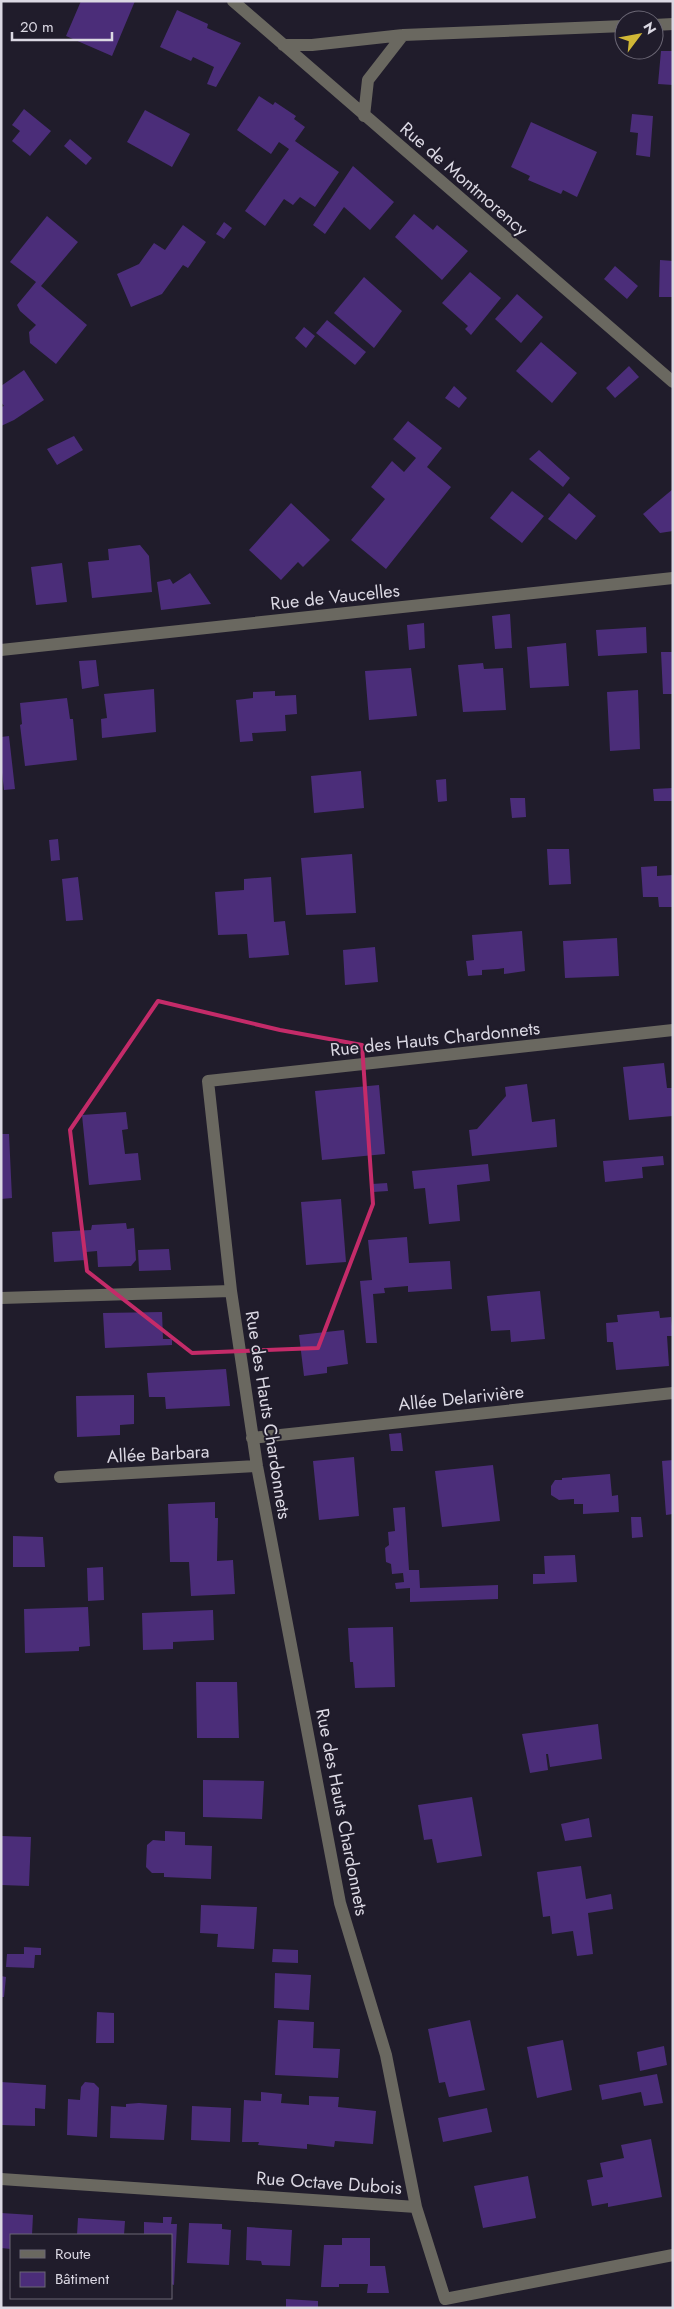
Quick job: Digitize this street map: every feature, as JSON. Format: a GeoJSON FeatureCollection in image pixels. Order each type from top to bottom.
{"type":"FeatureCollection","features":[{"type":"Feature","properties":{"kind":"street","name":"Rue de Montmorency"},"geometry":{"type":"LineString","coordinates":[[233,1],[673,382]]}},
{"type":"Feature","properties":{"kind":"street"},"geometry":{"type":"LineString","coordinates":[[283,46],[312,45],[403,35],[614,26]]}},
{"type":"Feature","properties":{"kind":"street"},"geometry":{"type":"LineString","coordinates":[[364,116],[368,80],[403,35]]}},
{"type":"Feature","properties":{"kind":"street","name":"Rue de Vaucelles"},"geometry":{"type":"LineString","coordinates":[[1,650],[673,578]]}},
{"type":"Feature","properties":{"kind":"street","name":"Rue des Hauts Chardonnets"},"geometry":{"type":"LineString","coordinates":[[416,2207],[386,2055],[340,1903],[257,1466],[231,1291],[208,1081],[673,1030]]}},
{"type":"Feature","properties":{"kind":"street"},"geometry":{"type":"LineString","coordinates":[[1,1298],[231,1291]]}},
{"type":"Feature","properties":{"kind":"street","name":"Allée Delarivière"},"geometry":{"type":"LineString","coordinates":[[252,1438],[673,1393]]}},
{"type":"Feature","properties":{"kind":"street","name":"Allée Barbara"},"geometry":{"type":"LineString","coordinates":[[60,1477],[257,1466]]}},
{"type":"Feature","properties":{"kind":"street","name":"Rue Octave Dubois"},"geometry":{"type":"LineString","coordinates":[[1,2179],[416,2207],[446,2303],[673,2255]]}},
{"type":"Feature","properties":{"kind":"highlighted area"},"geometry":{"type":"Polygon","coordinates":[[[158,1001],[280,1030],[362,1045],[373,1204],[318,1348],[192,1353],[87,1271],[70,1130],[158,1001]]]}},
{"type":"Feature","properties":{"kind":"building"},"geometry":{"type":"Polygon","coordinates":[[[81,1],[135,1],[112,56],[66,36],[81,1]]]}},
{"type":"Feature","properties":{"kind":"building"},"geometry":{"type":"Polygon","coordinates":[[[177,10],[208,24],[207,28],[241,43],[216,87],[207,84],[214,67],[193,57],[191,61],[160,47],[177,10]]]}},
{"type":"Feature","properties":{"kind":"building"},"geometry":{"type":"Polygon","coordinates":[[[664,51],[673,51],[673,85],[658,84],[660,60],[664,60],[664,51]]]}},
{"type":"Feature","properties":{"kind":"building"},"geometry":{"type":"Polygon","coordinates":[[[259,96],[273,105],[275,102],[296,116],[294,119],[305,127],[295,141],[339,172],[315,207],[300,197],[293,205],[284,199],[265,226],[245,211],[289,149],[279,142],[271,154],[237,130],[259,96]]]}},
{"type":"Feature","properties":{"kind":"building"},"geometry":{"type":"Polygon","coordinates":[[[24,109],[51,131],[30,156],[12,141],[20,131],[12,125],[24,109]]]}},
{"type":"Feature","properties":{"kind":"building"},"geometry":{"type":"Polygon","coordinates":[[[145,110],[190,134],[172,167],[127,142],[145,110]]]}},
{"type":"Feature","properties":{"kind":"building"},"geometry":{"type":"Polygon","coordinates":[[[632,114],[653,116],[650,157],[636,155],[638,133],[630,132],[632,114]]]}},
{"type":"Feature","properties":{"kind":"building"},"geometry":{"type":"Polygon","coordinates":[[[531,122],[597,152],[577,197],[563,190],[561,194],[528,180],[530,176],[511,167],[531,122]]]}},
{"type":"Feature","properties":{"kind":"building"},"geometry":{"type":"Polygon","coordinates":[[[70,139],[92,158],[86,165],[64,146],[70,139]]]}},
{"type":"Feature","properties":{"kind":"building"},"geometry":{"type":"Polygon","coordinates":[[[353,166],[394,202],[370,230],[344,207],[325,234],[313,225],[353,166]]]}},
{"type":"Feature","properties":{"kind":"building"},"geometry":{"type":"Polygon","coordinates":[[[414,214],[433,230],[437,225],[468,251],[442,280],[395,237],[414,214]]]}},
{"type":"Feature","properties":{"kind":"building"},"geometry":{"type":"Polygon","coordinates":[[[47,216],[78,242],[41,286],[87,325],[56,364],[30,343],[29,332],[36,325],[20,311],[17,305],[36,282],[10,262],[47,216]]]}},
{"type":"Feature","properties":{"kind":"building"},"geometry":{"type":"Polygon","coordinates":[[[224,222],[232,228],[224,239],[216,234],[224,222]]]}},
{"type":"Feature","properties":{"kind":"building"},"geometry":{"type":"Polygon","coordinates":[[[183,225],[206,242],[188,268],[183,265],[162,294],[131,307],[117,274],[139,264],[154,243],[165,250],[183,225]]]}},
{"type":"Feature","properties":{"kind":"building"},"geometry":{"type":"Polygon","coordinates":[[[660,260],[673,261],[673,297],[659,297],[660,260]]]}},
{"type":"Feature","properties":{"kind":"building"},"geometry":{"type":"Polygon","coordinates":[[[615,266],[638,286],[627,299],[604,279],[615,266]]]}},
{"type":"Feature","properties":{"kind":"building"},"geometry":{"type":"Polygon","coordinates":[[[470,272],[501,298],[471,335],[465,329],[468,326],[442,303],[470,272]]]}},
{"type":"Feature","properties":{"kind":"building"},"geometry":{"type":"Polygon","coordinates":[[[364,277],[402,311],[374,348],[334,313],[364,277]]]}},
{"type":"Feature","properties":{"kind":"building"},"geometry":{"type":"Polygon","coordinates":[[[517,294],[543,317],[521,343],[495,319],[517,294]]]}},
{"type":"Feature","properties":{"kind":"building"},"geometry":{"type":"Polygon","coordinates":[[[327,320],[366,352],[355,365],[316,333],[327,320]]]}},
{"type":"Feature","properties":{"kind":"building"},"geometry":{"type":"Polygon","coordinates":[[[304,327],[315,336],[306,348],[295,338],[304,327]]]}},
{"type":"Feature","properties":{"kind":"building"},"geometry":{"type":"Polygon","coordinates":[[[541,342],[577,373],[552,403],[516,371],[541,342]]]}},
{"type":"Feature","properties":{"kind":"building"},"geometry":{"type":"Polygon","coordinates":[[[629,366],[639,377],[615,398],[606,388],[629,366]]]}},
{"type":"Feature","properties":{"kind":"building"},"geometry":{"type":"Polygon","coordinates":[[[24,370],[44,400],[14,420],[1,426],[1,407],[4,406],[1,402],[1,386],[24,370]]]}},
{"type":"Feature","properties":{"kind":"building"},"geometry":{"type":"Polygon","coordinates":[[[454,386],[467,398],[459,408],[445,398],[454,386]]]}},
{"type":"Feature","properties":{"kind":"building"},"geometry":{"type":"Polygon","coordinates":[[[408,421],[442,448],[427,467],[451,487],[386,569],[351,540],[385,499],[371,487],[392,461],[404,472],[416,458],[393,439],[408,421]]]}},
{"type":"Feature","properties":{"kind":"building"},"geometry":{"type":"Polygon","coordinates":[[[74,436],[83,450],[57,465],[47,449],[74,436]]]}},
{"type":"Feature","properties":{"kind":"building"},"geometry":{"type":"Polygon","coordinates":[[[539,450],[570,478],[563,487],[529,459],[539,450]]]}},
{"type":"Feature","properties":{"kind":"building"},"geometry":{"type":"Polygon","coordinates":[[[673,489],[673,531],[660,533],[643,514],[673,489]]]}},
{"type":"Feature","properties":{"kind":"building"},"geometry":{"type":"Polygon","coordinates":[[[512,491],[544,516],[522,543],[490,518],[512,491]]]}},
{"type":"Feature","properties":{"kind":"building"},"geometry":{"type":"Polygon","coordinates":[[[569,493],[596,516],[576,540],[548,519],[569,493]]]}},
{"type":"Feature","properties":{"kind":"building"},"geometry":{"type":"Polygon","coordinates":[[[291,503],[330,540],[303,567],[298,562],[281,580],[249,550],[291,503]]]}},
{"type":"Feature","properties":{"kind":"building"},"geometry":{"type":"Polygon","coordinates":[[[140,545],[149,556],[152,592],[92,598],[88,562],[109,560],[108,549],[140,545]]]}},
{"type":"Feature","properties":{"kind":"building"},"geometry":{"type":"Polygon","coordinates":[[[62,563],[67,602],[36,605],[31,567],[62,563]]]}},
{"type":"Feature","properties":{"kind":"building"},"geometry":{"type":"Polygon","coordinates":[[[190,573],[211,604],[161,610],[157,582],[170,579],[173,584],[190,573]]]}},
{"type":"Feature","properties":{"kind":"building"},"geometry":{"type":"Polygon","coordinates":[[[510,614],[512,648],[495,649],[492,616],[510,614]]]}},
{"type":"Feature","properties":{"kind":"building"},"geometry":{"type":"Polygon","coordinates":[[[424,623],[425,648],[409,650],[407,625],[424,623]]]}},
{"type":"Feature","properties":{"kind":"building"},"geometry":{"type":"Polygon","coordinates":[[[646,627],[647,653],[598,656],[596,630],[646,627]]]}},
{"type":"Feature","properties":{"kind":"building"},"geometry":{"type":"Polygon","coordinates":[[[566,643],[569,686],[530,688],[527,647],[566,643]]]}},
{"type":"Feature","properties":{"kind":"building"},"geometry":{"type":"Polygon","coordinates":[[[661,652],[673,652],[673,694],[663,694],[661,652]]]}},
{"type":"Feature","properties":{"kind":"building"},"geometry":{"type":"Polygon","coordinates":[[[96,660],[99,686],[82,689],[79,661],[96,660]]]}},
{"type":"Feature","properties":{"kind":"building"},"geometry":{"type":"Polygon","coordinates":[[[483,663],[484,669],[503,668],[506,710],[463,712],[458,665],[483,663]]]}},
{"type":"Feature","properties":{"kind":"building"},"geometry":{"type":"Polygon","coordinates":[[[411,668],[417,716],[369,720],[365,671],[411,668]]]}},
{"type":"Feature","properties":{"kind":"building"},"geometry":{"type":"Polygon","coordinates":[[[154,689],[156,732],[102,738],[101,719],[107,718],[104,694],[154,689]]]}},
{"type":"Feature","properties":{"kind":"building"},"geometry":{"type":"Polygon","coordinates":[[[638,690],[640,749],[610,751],[607,692],[638,690]]]}},
{"type":"Feature","properties":{"kind":"building"},"geometry":{"type":"Polygon","coordinates":[[[275,691],[275,696],[296,695],[297,714],[285,715],[286,731],[252,733],[253,741],[240,742],[236,700],[253,698],[253,692],[275,691]]]}},
{"type":"Feature","properties":{"kind":"building"},"geometry":{"type":"Polygon","coordinates":[[[67,698],[70,719],[73,719],[77,760],[25,766],[20,725],[22,724],[20,703],[67,698]]]}},
{"type":"Feature","properties":{"kind":"building"},"geometry":{"type":"Polygon","coordinates":[[[9,736],[15,789],[4,790],[1,764],[1,737],[9,736]]]}},
{"type":"Feature","properties":{"kind":"building"},"geometry":{"type":"Polygon","coordinates":[[[361,771],[364,808],[314,813],[311,776],[361,771]]]}},
{"type":"Feature","properties":{"kind":"building"},"geometry":{"type":"Polygon","coordinates":[[[446,779],[447,801],[438,802],[436,780],[446,779]]]}},
{"type":"Feature","properties":{"kind":"building"},"geometry":{"type":"Polygon","coordinates":[[[673,788],[673,801],[654,801],[653,789],[673,788]]]}},
{"type":"Feature","properties":{"kind":"building"},"geometry":{"type":"Polygon","coordinates":[[[510,798],[525,798],[526,817],[512,818],[510,798]]]}},
{"type":"Feature","properties":{"kind":"building"},"geometry":{"type":"Polygon","coordinates":[[[58,839],[60,860],[51,861],[49,840],[58,839]]]}},
{"type":"Feature","properties":{"kind":"building"},"geometry":{"type":"Polygon","coordinates":[[[547,849],[569,849],[571,884],[549,885],[547,849]]]}},
{"type":"Feature","properties":{"kind":"building"},"geometry":{"type":"Polygon","coordinates":[[[352,854],[356,913],[306,915],[301,858],[352,854]]]}},
{"type":"Feature","properties":{"kind":"building"},"geometry":{"type":"Polygon","coordinates":[[[657,866],[657,876],[673,875],[673,907],[659,907],[658,897],[643,897],[641,867],[657,866]]]}},
{"type":"Feature","properties":{"kind":"building"},"geometry":{"type":"Polygon","coordinates":[[[78,877],[83,920],[66,921],[62,879],[78,877]]]}},
{"type":"Feature","properties":{"kind":"building"},"geometry":{"type":"Polygon","coordinates":[[[271,877],[274,922],[285,921],[289,955],[249,958],[247,934],[218,935],[215,892],[244,890],[244,879],[271,877]]]}},
{"type":"Feature","properties":{"kind":"building"},"geometry":{"type":"Polygon","coordinates":[[[522,931],[525,971],[504,974],[504,968],[482,970],[482,975],[468,976],[466,961],[474,960],[472,935],[522,931]]]}},
{"type":"Feature","properties":{"kind":"building"},"geometry":{"type":"Polygon","coordinates":[[[617,938],[619,976],[565,978],[563,941],[617,938]]]}},
{"type":"Feature","properties":{"kind":"building"},"geometry":{"type":"Polygon","coordinates":[[[375,947],[378,982],[345,985],[343,950],[375,947]]]}},
{"type":"Feature","properties":{"kind":"building"},"geometry":{"type":"Polygon","coordinates":[[[664,1063],[667,1088],[672,1088],[673,1116],[629,1120],[623,1067],[664,1063]]]}},
{"type":"Feature","properties":{"kind":"building"},"geometry":{"type":"Polygon","coordinates":[[[527,1084],[532,1122],[555,1119],[557,1147],[472,1156],[469,1130],[477,1129],[506,1096],[505,1087],[527,1084]]]}},
{"type":"Feature","properties":{"kind":"building"},"geometry":{"type":"Polygon","coordinates":[[[379,1085],[385,1154],[322,1160],[315,1091],[379,1085]]]}},
{"type":"Feature","properties":{"kind":"building"},"geometry":{"type":"Polygon","coordinates":[[[126,1112],[128,1129],[122,1130],[125,1154],[138,1153],[141,1180],[89,1185],[82,1115],[126,1112]]]}},
{"type":"Feature","properties":{"kind":"building"},"geometry":{"type":"Polygon","coordinates":[[[1,1134],[9,1134],[12,1198],[1,1199],[1,1134]]]}},
{"type":"Feature","properties":{"kind":"building"},"geometry":{"type":"Polygon","coordinates":[[[663,1156],[664,1165],[642,1167],[643,1178],[605,1182],[603,1161],[663,1156]]]}},
{"type":"Feature","properties":{"kind":"building"},"geometry":{"type":"Polygon","coordinates":[[[488,1164],[490,1181],[457,1185],[460,1221],[429,1224],[425,1188],[414,1189],[412,1171],[488,1164]]]}},
{"type":"Feature","properties":{"kind":"building"},"geometry":{"type":"Polygon","coordinates":[[[387,1183],[388,1191],[373,1192],[372,1184],[387,1183]]]}},
{"type":"Feature","properties":{"kind":"building"},"geometry":{"type":"Polygon","coordinates":[[[341,1199],[346,1262],[306,1265],[301,1202],[341,1199]]]}},
{"type":"Feature","properties":{"kind":"building"},"geometry":{"type":"Polygon","coordinates":[[[126,1223],[127,1229],[134,1228],[136,1260],[131,1266],[98,1267],[97,1251],[86,1252],[86,1260],[54,1262],[52,1232],[91,1230],[92,1225],[126,1223]]]}},
{"type":"Feature","properties":{"kind":"building"},"geometry":{"type":"Polygon","coordinates":[[[407,1237],[409,1263],[450,1261],[452,1289],[408,1292],[408,1286],[384,1288],[385,1293],[373,1294],[377,1343],[366,1343],[360,1281],[372,1280],[368,1240],[407,1237]]]}},
{"type":"Feature","properties":{"kind":"building"},"geometry":{"type":"Polygon","coordinates":[[[169,1249],[171,1270],[139,1271],[138,1250],[169,1249]]]}},
{"type":"Feature","properties":{"kind":"building"},"geometry":{"type":"Polygon","coordinates":[[[540,1291],[545,1339],[511,1342],[510,1330],[491,1331],[487,1296],[540,1291]]]}},
{"type":"Feature","properties":{"kind":"building"},"geometry":{"type":"Polygon","coordinates":[[[659,1311],[660,1318],[671,1317],[673,1336],[667,1336],[669,1366],[616,1370],[613,1342],[607,1342],[606,1323],[618,1322],[617,1315],[659,1311]]]}},
{"type":"Feature","properties":{"kind":"building"},"geometry":{"type":"Polygon","coordinates":[[[162,1312],[163,1339],[172,1339],[172,1345],[105,1348],[103,1313],[162,1312]]]}},
{"type":"Feature","properties":{"kind":"building"},"geometry":{"type":"Polygon","coordinates":[[[344,1330],[348,1364],[327,1367],[327,1373],[304,1376],[299,1335],[344,1330]]]}},
{"type":"Feature","properties":{"kind":"building"},"geometry":{"type":"Polygon","coordinates":[[[226,1369],[230,1406],[166,1409],[165,1397],[149,1397],[147,1373],[226,1369]]]}},
{"type":"Feature","properties":{"kind":"building"},"geometry":{"type":"Polygon","coordinates":[[[134,1395],[134,1424],[120,1425],[120,1435],[77,1437],[76,1396],[134,1395]]]}},
{"type":"Feature","properties":{"kind":"building"},"geometry":{"type":"Polygon","coordinates":[[[401,1433],[403,1451],[391,1451],[389,1434],[401,1433]]]}},
{"type":"Feature","properties":{"kind":"building"},"geometry":{"type":"Polygon","coordinates":[[[354,1457],[359,1516],[319,1520],[313,1461],[354,1457]]]}},
{"type":"Feature","properties":{"kind":"building"},"geometry":{"type":"Polygon","coordinates":[[[673,1460],[673,1514],[666,1515],[662,1461],[673,1460]]]}},
{"type":"Feature","properties":{"kind":"building"},"geometry":{"type":"Polygon","coordinates":[[[493,1465],[500,1521],[442,1527],[435,1471],[493,1465]]]}},
{"type":"Feature","properties":{"kind":"building"},"geometry":{"type":"Polygon","coordinates":[[[610,1474],[612,1496],[618,1495],[619,1512],[583,1514],[583,1504],[574,1504],[574,1499],[559,1500],[551,1495],[551,1486],[555,1480],[610,1474]]]}},
{"type":"Feature","properties":{"kind":"building"},"geometry":{"type":"Polygon","coordinates":[[[215,1502],[215,1518],[218,1518],[217,1561],[233,1560],[235,1594],[191,1596],[189,1562],[170,1562],[168,1504],[215,1502]]]}},
{"type":"Feature","properties":{"kind":"building"},"geometry":{"type":"Polygon","coordinates":[[[405,1507],[409,1570],[419,1570],[420,1588],[498,1585],[498,1599],[410,1602],[410,1588],[396,1589],[395,1583],[404,1582],[403,1573],[392,1574],[391,1564],[386,1562],[385,1548],[389,1545],[388,1532],[395,1531],[393,1508],[405,1507]]]}},
{"type":"Feature","properties":{"kind":"building"},"geometry":{"type":"Polygon","coordinates":[[[631,1517],[641,1517],[643,1537],[632,1538],[631,1517]]]}},
{"type":"Feature","properties":{"kind":"building"},"geometry":{"type":"Polygon","coordinates":[[[13,1536],[43,1537],[45,1567],[13,1567],[13,1536]]]}},
{"type":"Feature","properties":{"kind":"building"},"geometry":{"type":"Polygon","coordinates":[[[575,1555],[577,1582],[533,1584],[533,1574],[545,1574],[544,1556],[575,1555]]]}},
{"type":"Feature","properties":{"kind":"building"},"geometry":{"type":"Polygon","coordinates":[[[103,1567],[104,1600],[88,1601],[87,1568],[103,1567]]]}},
{"type":"Feature","properties":{"kind":"building"},"geometry":{"type":"Polygon","coordinates":[[[88,1607],[90,1646],[79,1647],[79,1651],[25,1653],[24,1609],[88,1607]]]}},
{"type":"Feature","properties":{"kind":"building"},"geometry":{"type":"Polygon","coordinates":[[[213,1610],[214,1640],[173,1642],[173,1649],[143,1650],[142,1613],[213,1610]]]}},
{"type":"Feature","properties":{"kind":"building"},"geometry":{"type":"Polygon","coordinates":[[[393,1627],[395,1687],[355,1688],[353,1662],[350,1662],[348,1628],[393,1627]]]}},
{"type":"Feature","properties":{"kind":"building"},"geometry":{"type":"Polygon","coordinates":[[[196,1682],[237,1682],[239,1738],[197,1738],[196,1682]]]}},
{"type":"Feature","properties":{"kind":"building"},"geometry":{"type":"Polygon","coordinates":[[[598,1724],[602,1759],[550,1767],[548,1754],[546,1754],[548,1770],[530,1773],[522,1734],[598,1724]]]}},
{"type":"Feature","properties":{"kind":"building"},"geometry":{"type":"Polygon","coordinates":[[[203,1780],[264,1781],[262,1819],[203,1817],[203,1780]]]}},
{"type":"Feature","properties":{"kind":"building"},"geometry":{"type":"Polygon","coordinates":[[[472,1797],[482,1856],[437,1863],[432,1839],[424,1840],[418,1805],[472,1797]]]}},
{"type":"Feature","properties":{"kind":"building"},"geometry":{"type":"Polygon","coordinates":[[[589,1818],[592,1837],[565,1841],[561,1824],[589,1818]]]}},
{"type":"Feature","properties":{"kind":"building"},"geometry":{"type":"Polygon","coordinates":[[[165,1831],[185,1832],[185,1845],[212,1846],[211,1879],[164,1877],[164,1873],[152,1873],[146,1867],[147,1845],[153,1840],[165,1841],[165,1831]]]}},
{"type":"Feature","properties":{"kind":"building"},"geometry":{"type":"Polygon","coordinates":[[[1,1836],[31,1837],[29,1886],[1,1885],[1,1836]]]}},
{"type":"Feature","properties":{"kind":"building"},"geometry":{"type":"Polygon","coordinates":[[[581,1866],[586,1899],[611,1894],[613,1909],[588,1913],[593,1954],[577,1956],[573,1931],[552,1934],[550,1916],[543,1917],[537,1872],[581,1866]]]}},
{"type":"Feature","properties":{"kind":"building"},"geometry":{"type":"Polygon","coordinates":[[[201,1905],[257,1907],[254,1949],[217,1947],[218,1934],[200,1933],[201,1905]]]}},
{"type":"Feature","properties":{"kind":"building"},"geometry":{"type":"Polygon","coordinates":[[[24,1947],[41,1948],[41,1955],[35,1955],[34,1968],[6,1967],[7,1954],[24,1954],[24,1947]]]}},
{"type":"Feature","properties":{"kind":"building"},"geometry":{"type":"Polygon","coordinates":[[[273,1949],[298,1950],[298,1963],[272,1962],[273,1949]]]}},
{"type":"Feature","properties":{"kind":"building"},"geometry":{"type":"Polygon","coordinates":[[[275,1973],[311,1975],[309,2010],[274,2008],[275,1973]]]}},
{"type":"Feature","properties":{"kind":"building"},"geometry":{"type":"Polygon","coordinates":[[[1,1976],[6,1977],[4,1997],[1,1997],[1,1976]]]}},
{"type":"Feature","properties":{"kind":"building"},"geometry":{"type":"Polygon","coordinates":[[[97,2012],[114,2013],[114,2043],[96,2043],[97,2012]]]}},
{"type":"Feature","properties":{"kind":"building"},"geometry":{"type":"Polygon","coordinates":[[[278,2020],[314,2022],[313,2048],[340,2049],[338,2078],[275,2075],[278,2020]]]}},
{"type":"Feature","properties":{"kind":"building"},"geometry":{"type":"Polygon","coordinates":[[[470,2020],[485,2090],[449,2097],[445,2082],[439,2083],[428,2029],[470,2020]]]}},
{"type":"Feature","properties":{"kind":"building"},"geometry":{"type":"Polygon","coordinates":[[[563,2040],[572,2090],[537,2098],[527,2047],[563,2040]]]}},
{"type":"Feature","properties":{"kind":"building"},"geometry":{"type":"Polygon","coordinates":[[[664,2046],[667,2065],[640,2071],[637,2052],[664,2046]]]}},
{"type":"Feature","properties":{"kind":"building"},"geometry":{"type":"Polygon","coordinates":[[[657,2074],[663,2103],[644,2106],[641,2092],[602,2100],[599,2085],[657,2074]]]}},
{"type":"Feature","properties":{"kind":"building"},"geometry":{"type":"Polygon","coordinates":[[[1,2082],[46,2085],[45,2109],[35,2108],[35,2126],[1,2125],[1,2082]]]}},
{"type":"Feature","properties":{"kind":"building"},"geometry":{"type":"Polygon","coordinates":[[[85,2082],[94,2083],[99,2088],[97,2137],[67,2135],[68,2099],[80,2100],[81,2087],[85,2082]]]}},
{"type":"Feature","properties":{"kind":"building"},"geometry":{"type":"Polygon","coordinates":[[[261,2092],[282,2094],[281,2103],[309,2105],[309,2096],[339,2097],[338,2107],[376,2111],[373,2144],[335,2141],[334,2147],[307,2144],[307,2149],[258,2145],[259,2142],[242,2142],[244,2100],[261,2101],[261,2092]]]}},
{"type":"Feature","properties":{"kind":"building"},"geometry":{"type":"Polygon","coordinates":[[[126,2104],[167,2105],[164,2140],[110,2138],[111,2106],[126,2107],[126,2104]]]}},
{"type":"Feature","properties":{"kind":"building"},"geometry":{"type":"Polygon","coordinates":[[[192,2106],[231,2108],[230,2142],[191,2140],[192,2106]]]}},
{"type":"Feature","properties":{"kind":"building"},"geometry":{"type":"Polygon","coordinates":[[[487,2108],[492,2132],[443,2142],[438,2118],[487,2108]]]}},
{"type":"Feature","properties":{"kind":"building"},"geometry":{"type":"Polygon","coordinates":[[[651,2139],[662,2197],[608,2207],[608,2203],[592,2206],[587,2180],[603,2177],[600,2163],[624,2158],[621,2145],[651,2139]]]}},
{"type":"Feature","properties":{"kind":"building"},"geometry":{"type":"Polygon","coordinates":[[[528,2176],[536,2218],[483,2228],[474,2186],[528,2176]]]}},
{"type":"Feature","properties":{"kind":"building"},"geometry":{"type":"Polygon","coordinates":[[[1,2213],[33,2215],[32,2234],[10,2234],[10,2249],[1,2248],[1,2213]]]}},
{"type":"Feature","properties":{"kind":"building"},"geometry":{"type":"Polygon","coordinates":[[[163,2217],[172,2217],[171,2224],[177,2224],[174,2285],[172,2284],[172,2234],[144,2234],[144,2222],[163,2223],[163,2217]]]}},
{"type":"Feature","properties":{"kind":"building"},"geometry":{"type":"Polygon","coordinates":[[[78,2218],[125,2221],[124,2234],[77,2234],[78,2218]]]}},
{"type":"Feature","properties":{"kind":"building"},"geometry":{"type":"Polygon","coordinates":[[[189,2223],[222,2224],[222,2229],[231,2230],[229,2265],[187,2263],[189,2223]]]}},
{"type":"Feature","properties":{"kind":"building"},"geometry":{"type":"Polygon","coordinates":[[[247,2227],[292,2230],[290,2266],[262,2265],[261,2261],[246,2260],[247,2227]]]}},
{"type":"Feature","properties":{"kind":"building"},"geometry":{"type":"Polygon","coordinates":[[[342,2238],[370,2238],[370,2266],[385,2266],[389,2293],[367,2293],[368,2284],[339,2284],[339,2287],[321,2287],[324,2245],[342,2245],[342,2238]]]}},
{"type":"Feature","properties":{"kind":"building"},"geometry":{"type":"Polygon","coordinates":[[[286,2299],[318,2301],[318,2308],[286,2308],[286,2299]]]}}]}
